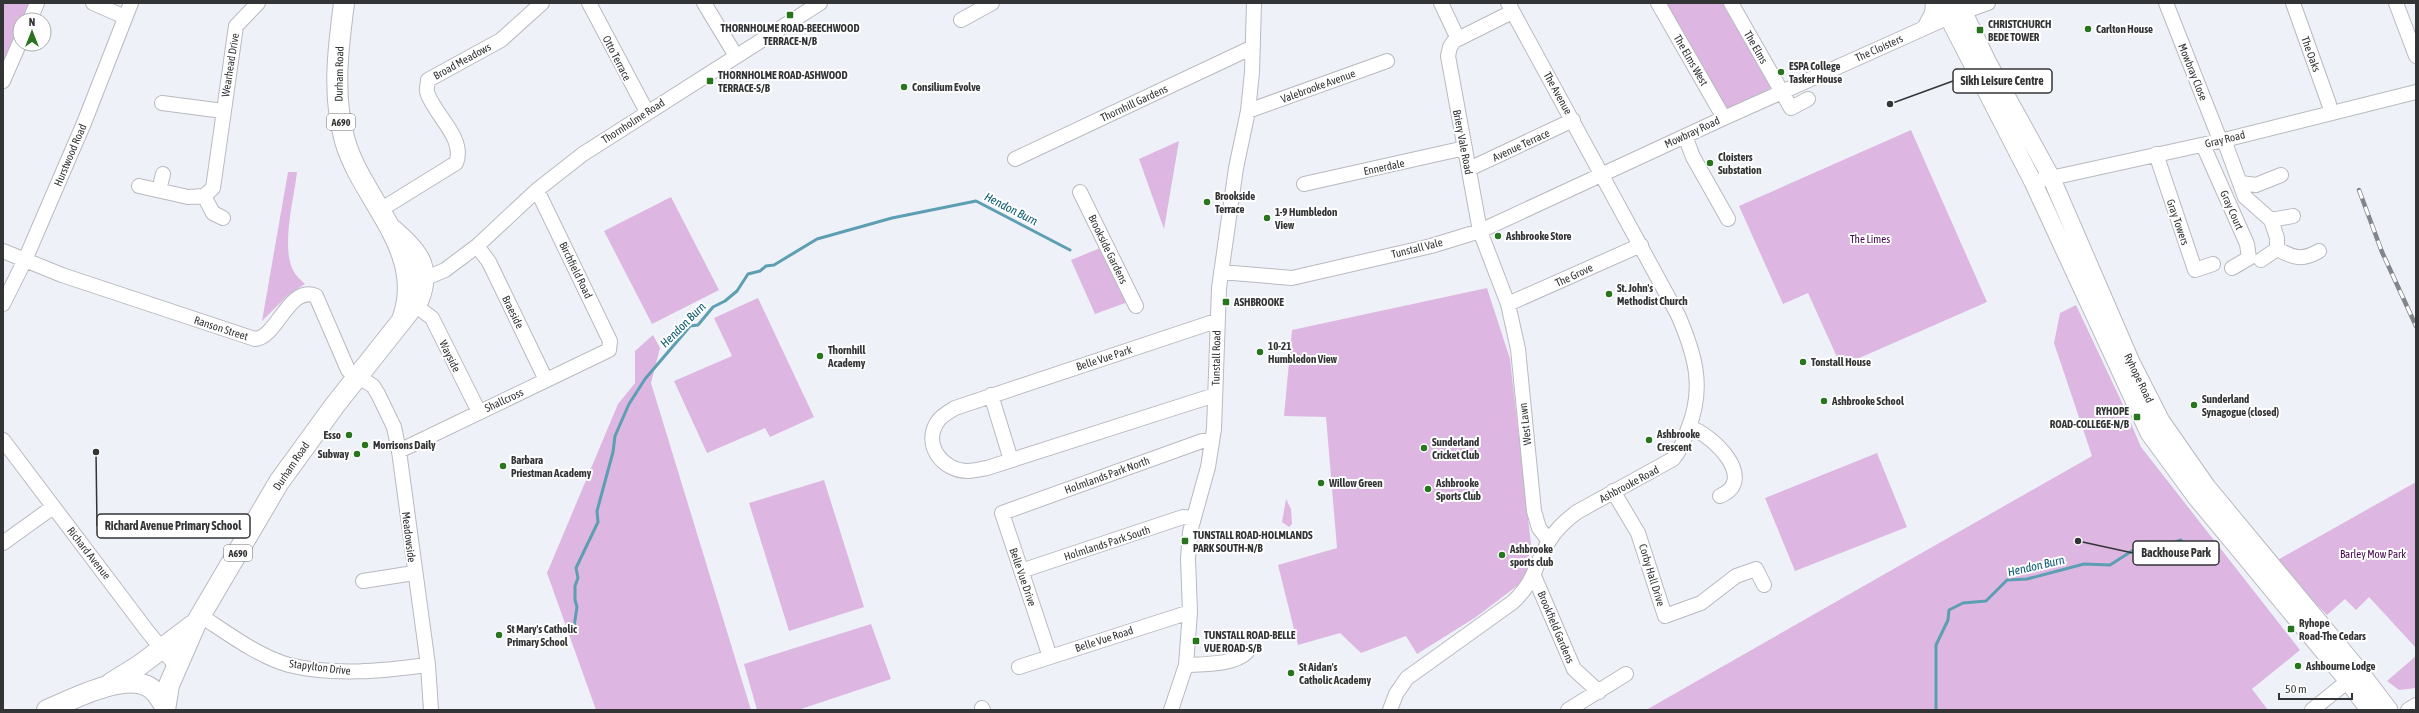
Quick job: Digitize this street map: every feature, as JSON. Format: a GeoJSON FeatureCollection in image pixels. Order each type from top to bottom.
{"type":"FeatureCollection","features":[{"type":"Feature","properties":{"kind":"highway","name":"Durham Road"},"geometry":{"type":"LineString","coordinates":[[344,3],[337,80],[341,125],[356,171],[392,229],[404,261],[417,285]]}},
{"type":"Feature","properties":{"kind":"highway","name":"Durham Road"},"geometry":{"type":"LineString","coordinates":[[164,708],[176,666],[198,620],[279,482],[402,320],[406,304],[417,285],[414,250],[392,229]]}},
{"type":"Feature","properties":{"kind":"highway","name":"Durham Road"},"geometry":{"type":"LineString","coordinates":[[104,687],[162,650],[198,620]]}},
{"type":"Feature","properties":{"kind":"highway","name":"Durham Road"},"geometry":{"type":"LineString","coordinates":[[47,710],[104,687],[126,682],[140,683],[157,694],[164,708]]}},
{"type":"Feature","properties":{"kind":"main road","name":"Ryhope Road"},"geometry":{"type":"LineString","coordinates":[[1953,9],[1987,61],[2051,177],[2134,368],[2172,438],[2206,487],[2352,674],[2369,710]]}},
{"type":"Feature","properties":{"kind":"main road","name":"Ryhope Road"},"geometry":{"type":"LineString","coordinates":[[1953,9],[2149,433],[2195,496],[2352,674],[2389,710]]}},
{"type":"Feature","properties":{"kind":"street"},"geometry":{"type":"LineString","coordinates":[[93,3],[125,17]]}},
{"type":"Feature","properties":{"kind":"street","name":"Hurstwood Road"},"geometry":{"type":"LineString","coordinates":[[3,304],[25,260],[84,124],[131,3]]}},
{"type":"Feature","properties":{"kind":"street","name":"Wearhead Drive"},"geometry":{"type":"LineString","coordinates":[[204,196],[213,188],[236,26],[258,3]]}},
{"type":"Feature","properties":{"kind":"street","name":"Broad Meadows"},"geometry":{"type":"LineString","coordinates":[[380,210],[456,164],[459,156],[454,140],[426,91],[428,80],[501,40],[542,3]]}},
{"type":"Feature","properties":{"kind":"street","name":"Otto Terrace"},"geometry":{"type":"LineString","coordinates":[[589,3],[647,112]]}},
{"type":"Feature","properties":{"kind":"street"},"geometry":{"type":"LineString","coordinates":[[704,3],[736,56]]}},
{"type":"Feature","properties":{"kind":"street","name":"Thornholme Road"},"geometry":{"type":"LineString","coordinates":[[417,285],[477,246],[537,190],[583,154],[820,3]]}},
{"type":"Feature","properties":{"kind":"street"},"geometry":{"type":"LineString","coordinates":[[961,20],[992,3]]}},
{"type":"Feature","properties":{"kind":"street","name":"Tunstall Road"},"geometry":{"type":"LineString","coordinates":[[1172,710],[1186,665],[1190,612],[1188,559],[1193,518],[1208,466],[1212,441],[1215,395],[1216,321],[1221,272],[1236,168],[1248,111],[1253,47],[1254,3]]}},
{"type":"Feature","properties":{"kind":"street"},"geometry":{"type":"LineString","coordinates":[[1440,3],[1458,39],[1510,7]]}},
{"type":"Feature","properties":{"kind":"street","name":"The Elms West"},"geometry":{"type":"LineString","coordinates":[[1658,3],[1724,118]]}},
{"type":"Feature","properties":{"kind":"street","name":"The Elms"},"geometry":{"type":"LineString","coordinates":[[1731,3],[1782,92]]}},
{"type":"Feature","properties":{"kind":"street"},"geometry":{"type":"LineString","coordinates":[[1924,28],[1929,19],[1933,3]]}},
{"type":"Feature","properties":{"kind":"street"},"geometry":{"type":"LineString","coordinates":[[1953,9],[1988,3]]}},
{"type":"Feature","properties":{"kind":"street","name":"Mowbray Close"},"geometry":{"type":"LineString","coordinates":[[2166,3],[2241,183],[2245,197],[2271,220]]}},
{"type":"Feature","properties":{"kind":"street","name":"The Oaks"},"geometry":{"type":"LineString","coordinates":[[2293,3],[2329,104]]}},
{"type":"Feature","properties":{"kind":"street"},"geometry":{"type":"LineString","coordinates":[[2396,3],[2416,56]]}},
{"type":"Feature","properties":{"kind":"street","name":"The Avenue"},"geometry":{"type":"LineString","coordinates":[[1510,7],[1603,174]]}},
{"type":"Feature","properties":{"kind":"street","name":"The Cloisters"},"geometry":{"type":"LineString","coordinates":[[1782,92],[1924,28],[1953,9]]}},
{"type":"Feature","properties":{"kind":"street","name":"Briery Vale Road"},"geometry":{"type":"LineString","coordinates":[[1458,39],[1450,47],[1448,56],[1468,169],[1480,231],[1508,304]]}},
{"type":"Feature","properties":{"kind":"street","name":"Thornhill Gardens"},"geometry":{"type":"LineString","coordinates":[[1015,159],[1253,47]]}},
{"type":"Feature","properties":{"kind":"street"},"geometry":{"type":"LineString","coordinates":[[3,81],[16,52]]}},
{"type":"Feature","properties":{"kind":"street","name":"Valebrooke Avenue"},"geometry":{"type":"LineString","coordinates":[[1248,111],[1387,61]]}},
{"type":"Feature","properties":{"kind":"street"},"geometry":{"type":"LineString","coordinates":[[1782,92],[1791,108],[1808,99]]}},
{"type":"Feature","properties":{"kind":"street","name":"Mowbray Road"},"geometry":{"type":"LineString","coordinates":[[1603,174],[1782,92]]}},
{"type":"Feature","properties":{"kind":"street","name":"Gray Road"},"geometry":{"type":"LineString","coordinates":[[2033,182],[2156,154],[2203,145],[2416,92]]}},
{"type":"Feature","properties":{"kind":"street","name":"Wearhead Drive"},"geometry":{"type":"LineString","coordinates":[[162,103],[223,111]]}},
{"type":"Feature","properties":{"kind":"street","name":"Avenue Terrace"},"geometry":{"type":"LineString","coordinates":[[1468,169],[1573,120]]}},
{"type":"Feature","properties":{"kind":"street"},"geometry":{"type":"LineString","coordinates":[[1685,136],[1692,157],[1728,219]]}},
{"type":"Feature","properties":{"kind":"street","name":"Gray Court"},"geometry":{"type":"LineString","coordinates":[[2203,145],[2247,244],[2249,258],[2232,268]]}},
{"type":"Feature","properties":{"kind":"street","name":"Ennerdale"},"geometry":{"type":"LineString","coordinates":[[1304,184],[1465,148]]}},
{"type":"Feature","properties":{"kind":"street","name":"Gray Towers"},"geometry":{"type":"LineString","coordinates":[[2156,154],[2195,270],[2213,264]]}},
{"type":"Feature","properties":{"kind":"street"},"geometry":{"type":"LineString","coordinates":[[159,190],[163,174]]}},
{"type":"Feature","properties":{"kind":"street","name":"Tunstall Vale"},"geometry":{"type":"LineString","coordinates":[[1221,272],[1292,278],[1431,246],[1480,231],[1603,174]]}},
{"type":"Feature","properties":{"kind":"street","name":"Ashbrooke Road"},"geometry":{"type":"LineString","coordinates":[[1390,710],[1396,694],[1407,678],[1513,602],[1534,576],[1549,541],[1570,517],[1613,491],[1673,459],[1680,450],[1689,426],[1698,393],[1698,372],[1694,356],[1678,315],[1603,174]]}},
{"type":"Feature","properties":{"kind":"street"},"geometry":{"type":"LineString","coordinates":[[2241,183],[2256,185],[2281,175]]}},
{"type":"Feature","properties":{"kind":"street"},"geometry":{"type":"LineString","coordinates":[[139,186],[188,197],[204,196],[213,213],[223,218]]}},
{"type":"Feature","properties":{"kind":"street","name":"Birchfield Road"},"geometry":{"type":"LineString","coordinates":[[537,190],[610,341],[609,350]]}},
{"type":"Feature","properties":{"kind":"street","name":"Brookside Gardens"},"geometry":{"type":"LineString","coordinates":[[1080,192],[1136,306]]}},
{"type":"Feature","properties":{"kind":"street"},"geometry":{"type":"LineString","coordinates":[[2277,249],[2277,238],[2271,220],[2293,216]]}},
{"type":"Feature","properties":{"kind":"street","name":"The Grove"},"geometry":{"type":"LineString","coordinates":[[1508,304],[1641,245]]}},
{"type":"Feature","properties":{"kind":"street","name":"Braeside"},"geometry":{"type":"LineString","coordinates":[[477,246],[489,262],[546,380]]}},
{"type":"Feature","properties":{"kind":"street"},"geometry":{"type":"LineString","coordinates":[[2277,249],[2291,256],[2307,258],[2319,251]]}},
{"type":"Feature","properties":{"kind":"street"},"geometry":{"type":"LineString","coordinates":[[2262,260],[2277,249]]}},
{"type":"Feature","properties":{"kind":"street","name":"Ranson Street"},"geometry":{"type":"LineString","coordinates":[[3,251],[25,260],[255,339],[266,335],[292,304],[302,296],[312,295],[319,300],[348,370],[358,377]]}},
{"type":"Feature","properties":{"kind":"street","name":"Wayside"},"geometry":{"type":"LineString","coordinates":[[417,285],[479,412]]}},
{"type":"Feature","properties":{"kind":"street","name":"West Lawn"},"geometry":{"type":"LineString","coordinates":[[1508,304],[1518,349],[1534,511],[1539,528],[1549,541]]}},
{"type":"Feature","properties":{"kind":"street","name":"Belle Vue Park"},"geometry":{"type":"LineString","coordinates":[[992,395],[1216,321]]}},
{"type":"Feature","properties":{"kind":"street","name":"Shallcross"},"geometry":{"type":"LineString","coordinates":[[399,450],[609,350]]}},
{"type":"Feature","properties":{"kind":"street","name":"Meadowside"},"geometry":{"type":"LineString","coordinates":[[358,377],[373,386],[394,427],[399,450],[414,573],[428,665],[432,710]]}},
{"type":"Feature","properties":{"kind":"street"},"geometry":{"type":"LineString","coordinates":[[1011,460],[992,395],[955,408],[938,421],[932,436],[932,448],[941,461],[956,469],[967,471],[986,468],[1215,395]]}},
{"type":"Feature","properties":{"kind":"street"},"geometry":{"type":"LineString","coordinates":[[1689,426],[1710,436],[1727,456],[1735,483],[1731,491],[1720,496]]}},
{"type":"Feature","properties":{"kind":"street","name":"Richard Avenue"},"geometry":{"type":"LineString","coordinates":[[3,440],[162,650],[176,666]]}},
{"type":"Feature","properties":{"kind":"street","name":"Holmlands Park North"},"geometry":{"type":"LineString","coordinates":[[1002,513],[1202,441],[1212,441]]}},
{"type":"Feature","properties":{"kind":"street","name":"Corby Hall Drive"},"geometry":{"type":"LineString","coordinates":[[1613,491],[1638,533],[1665,616],[1701,603],[1736,576],[1756,569],[1764,585]]}},
{"type":"Feature","properties":{"kind":"street"},"geometry":{"type":"LineString","coordinates":[[3,544],[53,507]]}},
{"type":"Feature","properties":{"kind":"street","name":"Belle Vue Drive"},"geometry":{"type":"LineString","coordinates":[[1002,513],[1050,657]]}},
{"type":"Feature","properties":{"kind":"street","name":"Holmlands Park South"},"geometry":{"type":"LineString","coordinates":[[1021,571],[1183,518],[1193,518]]}},
{"type":"Feature","properties":{"kind":"street"},"geometry":{"type":"LineString","coordinates":[[363,581],[414,573]]}},
{"type":"Feature","properties":{"kind":"street","name":"Brookfield Gardens"},"geometry":{"type":"LineString","coordinates":[[1534,576],[1574,669],[1599,692]]}},
{"type":"Feature","properties":{"kind":"street","name":"Belle Vue Road"},"geometry":{"type":"LineString","coordinates":[[1019,666],[1190,612]]}},
{"type":"Feature","properties":{"kind":"street","name":"Stapylton Drive"},"geometry":{"type":"LineString","coordinates":[[198,620],[265,655],[288,664],[337,671],[362,672],[428,665]]}},
{"type":"Feature","properties":{"kind":"street"},"geometry":{"type":"LineString","coordinates":[[1186,665],[1204,664],[1241,657],[1247,652]]}},
{"type":"Feature","properties":{"kind":"street"},"geometry":{"type":"LineString","coordinates":[[1568,710],[1626,674]]}},
{"type":"Feature","properties":{"kind":"street"},"geometry":{"type":"LineString","coordinates":[[2312,710],[2352,674]]}},
{"type":"Feature","properties":{"kind":"street"},"geometry":{"type":"LineString","coordinates":[[2408,710],[2416,705]]}},
{"type":"Feature","properties":{"kind":"green space"},"geometry":{"type":"Polygon","coordinates":[[[3,3],[30,3],[26,12],[12,12],[12,45],[3,66],[3,3]]]}},
{"type":"Feature","properties":{"kind":"green space"},"geometry":{"type":"Polygon","coordinates":[[[1665,3],[1726,3],[1774,87],[1725,110],[1665,3]]]}},
{"type":"Feature","properties":{"kind":"green space","name":"The Limes"},"geometry":{"type":"Polygon","coordinates":[[[1911,130],[1987,302],[1841,366],[1808,293],[1783,304],[1739,206],[1911,130]]]}},
{"type":"Feature","properties":{"kind":"green space"},"geometry":{"type":"Polygon","coordinates":[[[1179,141],[1164,229],[1139,159],[1179,141]]]}},
{"type":"Feature","properties":{"kind":"green space"},"geometry":{"type":"Polygon","coordinates":[[[288,172],[297,172],[289,222],[288,248],[294,272],[305,284],[288,295],[262,321],[288,172]]]}},
{"type":"Feature","properties":{"kind":"green space"},"geometry":{"type":"Polygon","coordinates":[[[671,197],[719,290],[652,324],[604,231],[671,197]]]}},
{"type":"Feature","properties":{"kind":"green space"},"geometry":{"type":"Polygon","coordinates":[[[1100,248],[1128,302],[1095,314],[1071,260],[1100,248]]]}},
{"type":"Feature","properties":{"kind":"green space","name":"Ashbrooke Sports Club"},"geometry":{"type":"Polygon","coordinates":[[[1487,288],[1510,359],[1531,544],[1526,576],[1517,586],[1476,617],[1417,654],[1406,636],[1361,653],[1340,633],[1298,645],[1278,565],[1337,548],[1326,417],[1284,416],[1292,330],[1487,288]]]}},
{"type":"Feature","properties":{"kind":"green space"},"geometry":{"type":"Polygon","coordinates":[[[758,298],[814,417],[770,437],[765,428],[707,453],[674,381],[732,356],[714,318],[758,298]]]}},
{"type":"Feature","properties":{"kind":"green space"},"geometry":{"type":"Polygon","coordinates":[[[2076,305],[2141,447],[2300,650],[2252,689],[2268,710],[1646,710],[2092,456],[2054,343],[2060,313],[2076,305]]]}},
{"type":"Feature","properties":{"kind":"green space"},"geometry":{"type":"Polygon","coordinates":[[[653,335],[660,348],[651,383],[751,710],[596,710],[547,573],[618,404],[635,383],[635,351],[653,335]]]}},
{"type":"Feature","properties":{"kind":"green space"},"geometry":{"type":"Polygon","coordinates":[[[1877,453],[1907,527],[1795,571],[1765,498],[1877,453]]]}},
{"type":"Feature","properties":{"kind":"green space"},"geometry":{"type":"Polygon","coordinates":[[[824,480],[864,607],[789,631],[749,503],[824,480]]]}},
{"type":"Feature","properties":{"kind":"green space","name":"Barley Mow Park"},"geometry":{"type":"Polygon","coordinates":[[[2416,482],[2416,648],[2369,597],[2356,610],[2345,599],[2327,615],[2274,562],[2416,482]]]}},
{"type":"Feature","properties":{"kind":"green space"},"geometry":{"type":"Polygon","coordinates":[[[1286,499],[1291,509],[1292,524],[1289,527],[1282,522],[1286,499]]]}},
{"type":"Feature","properties":{"kind":"green space"},"geometry":{"type":"Polygon","coordinates":[[[871,624],[891,679],[798,710],[757,710],[744,664],[871,624]]]}},
{"type":"Feature","properties":{"kind":"green space"},"geometry":{"type":"Polygon","coordinates":[[[2416,656],[2416,688],[2399,690],[2387,681],[2416,656]]]}},
{"type":"Feature","properties":{"kind":"waterway","name":"Hendon Burn"},"geometry":{"type":"LineString","coordinates":[[573,633],[577,607],[575,600],[575,586],[578,578],[576,568],[598,522],[597,511],[613,452],[615,436],[629,404],[645,379],[690,326],[698,325],[713,307],[725,301],[737,291],[748,274],[760,271],[766,266],[774,265],[817,239],[892,218],[976,201],[1070,250]]}},
{"type":"Feature","properties":{"kind":"waterway","name":"Hendon Burn"},"geometry":{"type":"LineString","coordinates":[[1936,710],[1936,645],[1948,620],[1949,610],[1963,603],[1986,601],[2007,580],[2027,579],[2084,564],[2110,565],[2146,542],[2157,548],[2181,540]]}},
{"type":"Feature","properties":{"kind":"railway"},"geometry":{"type":"LineString","coordinates":[[2359,190],[2382,252],[2416,326]]}},
{"type":"Feature","properties":{"kind":"place","name":"THORNHOLME ROAD-BEECHWOOD TERRACE-N/B"},"geometry":{"type":"Point","coordinates":[790,15]}},
{"type":"Feature","properties":{"kind":"place","name":"Carlton House"},"geometry":{"type":"Point","coordinates":[2088,29]}},
{"type":"Feature","properties":{"kind":"place","name":"CHRISTCHURCH BEDE TOWER"},"geometry":{"type":"Point","coordinates":[1980,30]}},
{"type":"Feature","properties":{"kind":"place","name":"ESPA College Tasker House"},"geometry":{"type":"Point","coordinates":[1781,72]}},
{"type":"Feature","properties":{"kind":"place","name":"THORNHOLME ROAD-ASHWOOD TERRACE-S/B"},"geometry":{"type":"Point","coordinates":[710,81]}},
{"type":"Feature","properties":{"kind":"place","name":"Consilium Evolve"},"geometry":{"type":"Point","coordinates":[904,87]}},
{"type":"Feature","properties":{"kind":"place","name":"Sikh Leisure Centre"},"geometry":{"type":"Point","coordinates":[1890,104]}},
{"type":"Feature","properties":{"kind":"place","name":"Cloisters Substation"},"geometry":{"type":"Point","coordinates":[1710,163]}},
{"type":"Feature","properties":{"kind":"place","name":"Brookside Terrace"},"geometry":{"type":"Point","coordinates":[1207,202]}},
{"type":"Feature","properties":{"kind":"place","name":"1-9 Humbledon View"},"geometry":{"type":"Point","coordinates":[1267,218]}},
{"type":"Feature","properties":{"kind":"place","name":"Ashbrooke Store"},"geometry":{"type":"Point","coordinates":[1498,236]}},
{"type":"Feature","properties":{"kind":"place","name":"St. John's Methodist Church"},"geometry":{"type":"Point","coordinates":[1609,294]}},
{"type":"Feature","properties":{"kind":"place","name":"ASHBROOKE"},"geometry":{"type":"Point","coordinates":[1226,302]}},
{"type":"Feature","properties":{"kind":"place","name":"10-21 Humbledon View"},"geometry":{"type":"Point","coordinates":[1260,352]}},
{"type":"Feature","properties":{"kind":"place","name":"Thornhill Academy"},"geometry":{"type":"Point","coordinates":[820,356]}},
{"type":"Feature","properties":{"kind":"place","name":"Tonstall House"},"geometry":{"type":"Point","coordinates":[1803,362]}},
{"type":"Feature","properties":{"kind":"place","name":"Ashbrooke School"},"geometry":{"type":"Point","coordinates":[1824,401]}},
{"type":"Feature","properties":{"kind":"place","name":"Sunderland Synagogue (closed)"},"geometry":{"type":"Point","coordinates":[2194,405]}},
{"type":"Feature","properties":{"kind":"place","name":"RYHOPE ROAD-COLLEGE-N/B"},"geometry":{"type":"Point","coordinates":[2137,417]}},
{"type":"Feature","properties":{"kind":"place","name":"Esso"},"geometry":{"type":"Point","coordinates":[349,435]}},
{"type":"Feature","properties":{"kind":"place","name":"Ashbrooke Crescent"},"geometry":{"type":"Point","coordinates":[1649,440]}},
{"type":"Feature","properties":{"kind":"place","name":"Morrisons Daily"},"geometry":{"type":"Point","coordinates":[365,445]}},
{"type":"Feature","properties":{"kind":"place","name":"Sunderland Cricket Club"},"geometry":{"type":"Point","coordinates":[1424,448]}},
{"type":"Feature","properties":{"kind":"place","name":"Richard Avenue Primary School"},"geometry":{"type":"Point","coordinates":[96,452]}},
{"type":"Feature","properties":{"kind":"place","name":"Subway"},"geometry":{"type":"Point","coordinates":[357,454]}},
{"type":"Feature","properties":{"kind":"place","name":"Barbara Priestman Academy"},"geometry":{"type":"Point","coordinates":[503,466]}},
{"type":"Feature","properties":{"kind":"place","name":"Willow Green"},"geometry":{"type":"Point","coordinates":[1321,483]}},
{"type":"Feature","properties":{"kind":"place","name":"Ashbrooke Sports Club"},"geometry":{"type":"Point","coordinates":[1428,489]}},
{"type":"Feature","properties":{"kind":"place","name":"TUNSTALL ROAD-HOLMLANDS PARK SOUTH-N/B"},"geometry":{"type":"Point","coordinates":[1185,541]}},
{"type":"Feature","properties":{"kind":"place","name":"Backhouse Park"},"geometry":{"type":"Point","coordinates":[2078,541]}},
{"type":"Feature","properties":{"kind":"place","name":"Ashbrooke sports club"},"geometry":{"type":"Point","coordinates":[1502,555]}},
{"type":"Feature","properties":{"kind":"place","name":"Ryhope Road-The Cedars"},"geometry":{"type":"Point","coordinates":[2291,629]}},
{"type":"Feature","properties":{"kind":"place","name":"St Mary's Catholic Primary School"},"geometry":{"type":"Point","coordinates":[499,635]}},
{"type":"Feature","properties":{"kind":"place","name":"TUNSTALL ROAD-BELLE VUE ROAD-S/B"},"geometry":{"type":"Point","coordinates":[1196,641]}},
{"type":"Feature","properties":{"kind":"place","name":"Ashbourne Lodge"},"geometry":{"type":"Point","coordinates":[2298,666]}},
{"type":"Feature","properties":{"kind":"place","name":"St Aidan's Catholic Academy"},"geometry":{"type":"Point","coordinates":[1291,673]}}]}
